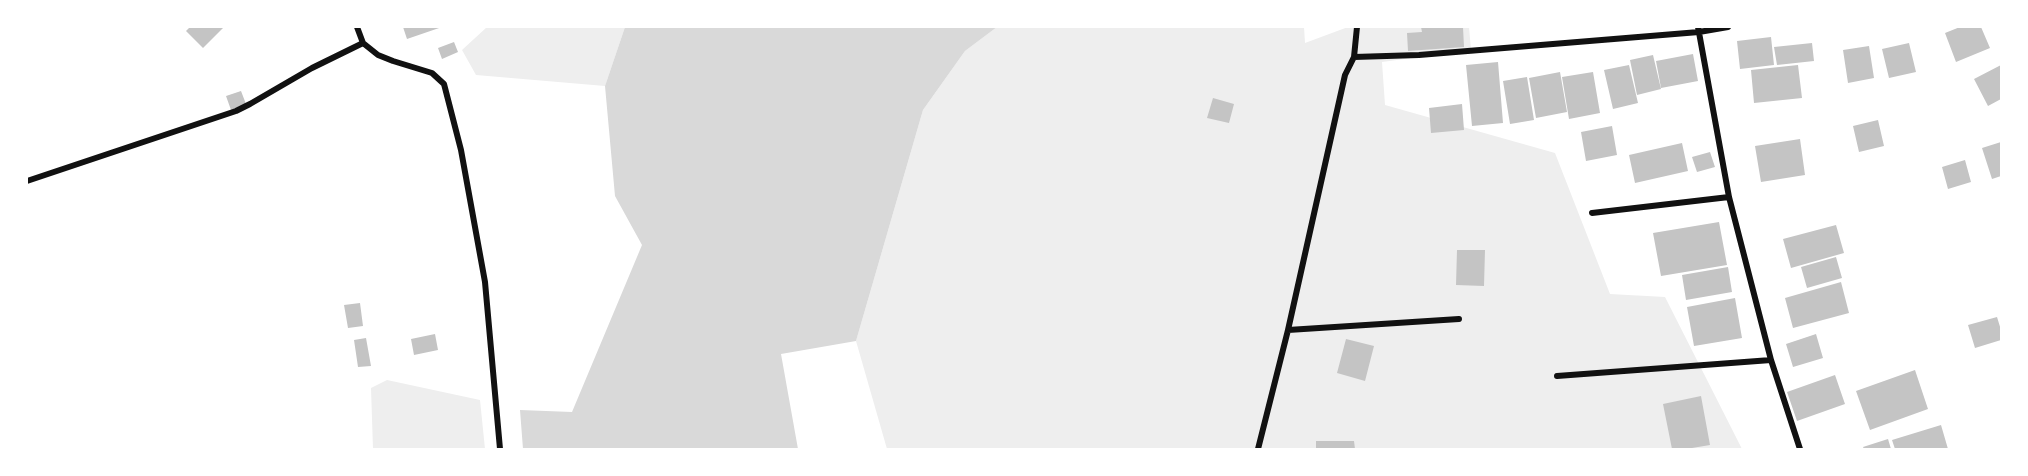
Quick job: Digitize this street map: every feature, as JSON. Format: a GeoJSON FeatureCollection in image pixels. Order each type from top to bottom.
{"type":"FeatureCollection","features":[{"type":"Feature","properties":{"kind":"street"},"geometry":{"type":"LineString","coordinates":[[357,27],[363,43],[378,55],[432,73],[444,84],[461,150],[485,282],[500,449]]}},
{"type":"Feature","properties":{"kind":"street"},"geometry":{"type":"LineString","coordinates":[[1258,449],[1288,330],[1346,75],[1354,57],[1357,27]]}},
{"type":"Feature","properties":{"kind":"street"},"geometry":{"type":"LineString","coordinates":[[1354,57],[1419,55],[1728,27]]}},
{"type":"Feature","properties":{"kind":"street"},"geometry":{"type":"LineString","coordinates":[[1698,29],[1729,197],[1771,360],[1800,449]]}},
{"type":"Feature","properties":{"kind":"street"},"geometry":{"type":"LineString","coordinates":[[27,181],[236,111],[312,68],[363,43]]}},
{"type":"Feature","properties":{"kind":"street"},"geometry":{"type":"LineString","coordinates":[[1592,213],[1729,197]]}},
{"type":"Feature","properties":{"kind":"street"},"geometry":{"type":"LineString","coordinates":[[1288,330],[1459,319]]}},
{"type":"Feature","properties":{"kind":"street"},"geometry":{"type":"LineString","coordinates":[[1557,376],[1771,360]]}},
{"type":"Feature","properties":{"kind":"shaded area"},"geometry":{"type":"Polygon","coordinates":[[[487,27],[625,27],[605,86],[476,75],[462,50],[487,27]]]}},
{"type":"Feature","properties":{"kind":"shaded area"},"geometry":{"type":"Polygon","coordinates":[[[625,27],[997,27],[965,51],[923,110],[856,341],[781,354],[798,449],[523,449],[520,410],[572,412],[642,245],[615,196],[605,86],[625,27]]]}},
{"type":"Feature","properties":{"kind":"shaded area"},"geometry":{"type":"Polygon","coordinates":[[[997,27],[1304,27],[1305,43],[1348,27],[1469,27],[1471,50],[1382,62],[1385,105],[1555,153],[1610,294],[1665,297],[1742,449],[887,449],[856,341],[923,110],[965,51],[997,27]]]}},
{"type":"Feature","properties":{"kind":"shaded area"},"geometry":{"type":"Polygon","coordinates":[[[387,380],[480,400],[485,449],[373,449],[371,388],[387,380]]]}},
{"type":"Feature","properties":{"kind":"building"},"geometry":{"type":"Polygon","coordinates":[[[190,27],[224,27],[203,48],[186,31],[190,27]]]}},
{"type":"Feature","properties":{"kind":"building"},"geometry":{"type":"Polygon","coordinates":[[[403,27],[442,27],[407,39],[403,27]]]}},
{"type":"Feature","properties":{"kind":"building"},"geometry":{"type":"Polygon","coordinates":[[[1421,27],[1463,27],[1464,47],[1408,51],[1407,33],[1422,32],[1421,27]]]}},
{"type":"Feature","properties":{"kind":"building"},"geometry":{"type":"Polygon","coordinates":[[[1960,27],[1981,27],[1990,48],[1956,62],[1945,33],[1960,27]]]}},
{"type":"Feature","properties":{"kind":"building"},"geometry":{"type":"Polygon","coordinates":[[[1771,37],[1774,65],[1740,69],[1737,41],[1771,37]]]}},
{"type":"Feature","properties":{"kind":"building"},"geometry":{"type":"Polygon","coordinates":[[[454,42],[458,52],[442,59],[438,48],[454,42]]]}},
{"type":"Feature","properties":{"kind":"building"},"geometry":{"type":"Polygon","coordinates":[[[1812,43],[1814,61],[1777,65],[1774,47],[1812,43]]]}},
{"type":"Feature","properties":{"kind":"building"},"geometry":{"type":"Polygon","coordinates":[[[1909,43],[1916,72],[1889,78],[1882,49],[1909,43]]]}},
{"type":"Feature","properties":{"kind":"building"},"geometry":{"type":"Polygon","coordinates":[[[1869,46],[1874,78],[1848,83],[1843,50],[1869,46]]]}},
{"type":"Feature","properties":{"kind":"building"},"geometry":{"type":"Polygon","coordinates":[[[1693,54],[1698,81],[1661,88],[1656,61],[1693,54]]]}},
{"type":"Feature","properties":{"kind":"building"},"geometry":{"type":"Polygon","coordinates":[[[1653,55],[1661,89],[1637,95],[1630,60],[1653,55]]]}},
{"type":"Feature","properties":{"kind":"building"},"geometry":{"type":"Polygon","coordinates":[[[1498,62],[1503,123],[1472,126],[1466,65],[1498,62]]]}},
{"type":"Feature","properties":{"kind":"building"},"geometry":{"type":"Polygon","coordinates":[[[1629,65],[1638,103],[1613,109],[1604,70],[1629,65]]]}},
{"type":"Feature","properties":{"kind":"building"},"geometry":{"type":"Polygon","coordinates":[[[1798,65],[1802,98],[1754,103],[1751,70],[1798,65]]]}},
{"type":"Feature","properties":{"kind":"building"},"geometry":{"type":"Polygon","coordinates":[[[2001,65],[2001,99],[1988,106],[1974,79],[2001,65]]]}},
{"type":"Feature","properties":{"kind":"building"},"geometry":{"type":"Polygon","coordinates":[[[1560,72],[1567,112],[1536,118],[1529,78],[1560,72]]]}},
{"type":"Feature","properties":{"kind":"building"},"geometry":{"type":"Polygon","coordinates":[[[1593,72],[1600,113],[1569,119],[1562,77],[1593,72]]]}},
{"type":"Feature","properties":{"kind":"building"},"geometry":{"type":"Polygon","coordinates":[[[1527,77],[1534,120],[1510,124],[1503,81],[1527,77]]]}},
{"type":"Feature","properties":{"kind":"building"},"geometry":{"type":"Polygon","coordinates":[[[241,91],[246,104],[231,110],[226,96],[241,91]]]}},
{"type":"Feature","properties":{"kind":"building"},"geometry":{"type":"Polygon","coordinates":[[[1213,98],[1234,104],[1229,123],[1207,118],[1213,98]]]}},
{"type":"Feature","properties":{"kind":"building"},"geometry":{"type":"Polygon","coordinates":[[[1462,104],[1464,130],[1431,133],[1429,108],[1462,104]]]}},
{"type":"Feature","properties":{"kind":"building"},"geometry":{"type":"Polygon","coordinates":[[[1878,120],[1884,146],[1859,152],[1853,126],[1878,120]]]}},
{"type":"Feature","properties":{"kind":"building"},"geometry":{"type":"Polygon","coordinates":[[[1612,126],[1617,155],[1586,161],[1581,132],[1612,126]]]}},
{"type":"Feature","properties":{"kind":"building"},"geometry":{"type":"Polygon","coordinates":[[[1800,139],[1805,175],[1761,182],[1755,146],[1800,139]]]}},
{"type":"Feature","properties":{"kind":"building"},"geometry":{"type":"Polygon","coordinates":[[[2001,142],[2001,176],[1992,179],[1982,148],[2001,142]]]}},
{"type":"Feature","properties":{"kind":"building"},"geometry":{"type":"Polygon","coordinates":[[[1682,143],[1688,171],[1635,183],[1629,155],[1682,143]]]}},
{"type":"Feature","properties":{"kind":"building"},"geometry":{"type":"Polygon","coordinates":[[[1710,152],[1715,167],[1697,172],[1692,157],[1710,152]]]}},
{"type":"Feature","properties":{"kind":"building"},"geometry":{"type":"Polygon","coordinates":[[[1965,160],[1971,182],[1948,189],[1942,167],[1965,160]]]}},
{"type":"Feature","properties":{"kind":"building"},"geometry":{"type":"Polygon","coordinates":[[[1719,222],[1727,265],[1661,276],[1653,233],[1719,222]]]}},
{"type":"Feature","properties":{"kind":"building"},"geometry":{"type":"Polygon","coordinates":[[[1836,225],[1844,253],[1791,268],[1783,239],[1836,225]]]}},
{"type":"Feature","properties":{"kind":"building"},"geometry":{"type":"Polygon","coordinates":[[[1457,250],[1485,250],[1484,286],[1456,285],[1457,250]]]}},
{"type":"Feature","properties":{"kind":"building"},"geometry":{"type":"Polygon","coordinates":[[[1836,257],[1842,278],[1807,288],[1801,267],[1836,257]]]}},
{"type":"Feature","properties":{"kind":"building"},"geometry":{"type":"Polygon","coordinates":[[[1728,267],[1732,292],[1686,300],[1682,275],[1728,267]]]}},
{"type":"Feature","properties":{"kind":"building"},"geometry":{"type":"Polygon","coordinates":[[[1841,282],[1849,313],[1793,328],[1785,298],[1841,282]]]}},
{"type":"Feature","properties":{"kind":"building"},"geometry":{"type":"Polygon","coordinates":[[[1735,298],[1742,338],[1694,346],[1687,307],[1735,298]]]}},
{"type":"Feature","properties":{"kind":"building"},"geometry":{"type":"Polygon","coordinates":[[[360,303],[363,326],[348,328],[344,305],[360,303]]]}},
{"type":"Feature","properties":{"kind":"building"},"geometry":{"type":"Polygon","coordinates":[[[1997,317],[2001,340],[1975,348],[1968,325],[1997,317]]]}},
{"type":"Feature","properties":{"kind":"building"},"geometry":{"type":"Polygon","coordinates":[[[435,334],[438,350],[414,355],[411,339],[435,334]]]}},
{"type":"Feature","properties":{"kind":"building"},"geometry":{"type":"Polygon","coordinates":[[[1816,334],[1823,358],[1793,367],[1786,344],[1816,334]]]}},
{"type":"Feature","properties":{"kind":"building"},"geometry":{"type":"Polygon","coordinates":[[[366,338],[371,366],[358,367],[354,340],[366,338]]]}},
{"type":"Feature","properties":{"kind":"building"},"geometry":{"type":"Polygon","coordinates":[[[1346,339],[1374,346],[1365,381],[1337,373],[1346,339]]]}},
{"type":"Feature","properties":{"kind":"building"},"geometry":{"type":"Polygon","coordinates":[[[1915,370],[1928,409],[1870,430],[1856,391],[1915,370]]]}},
{"type":"Feature","properties":{"kind":"building"},"geometry":{"type":"Polygon","coordinates":[[[1835,375],[1845,404],[1797,421],[1787,392],[1835,375]]]}},
{"type":"Feature","properties":{"kind":"building"},"geometry":{"type":"Polygon","coordinates":[[[1701,396],[1710,445],[1672,449],[1663,404],[1701,396]]]}},
{"type":"Feature","properties":{"kind":"building"},"geometry":{"type":"Polygon","coordinates":[[[1941,425],[1948,449],[1895,449],[1892,440],[1941,425]]]}},
{"type":"Feature","properties":{"kind":"building"},"geometry":{"type":"Polygon","coordinates":[[[1888,439],[1891,449],[1864,449],[1863,447],[1888,439]]]}},
{"type":"Feature","properties":{"kind":"building"},"geometry":{"type":"Polygon","coordinates":[[[1316,441],[1354,441],[1355,449],[1316,449],[1316,441]]]}}]}
